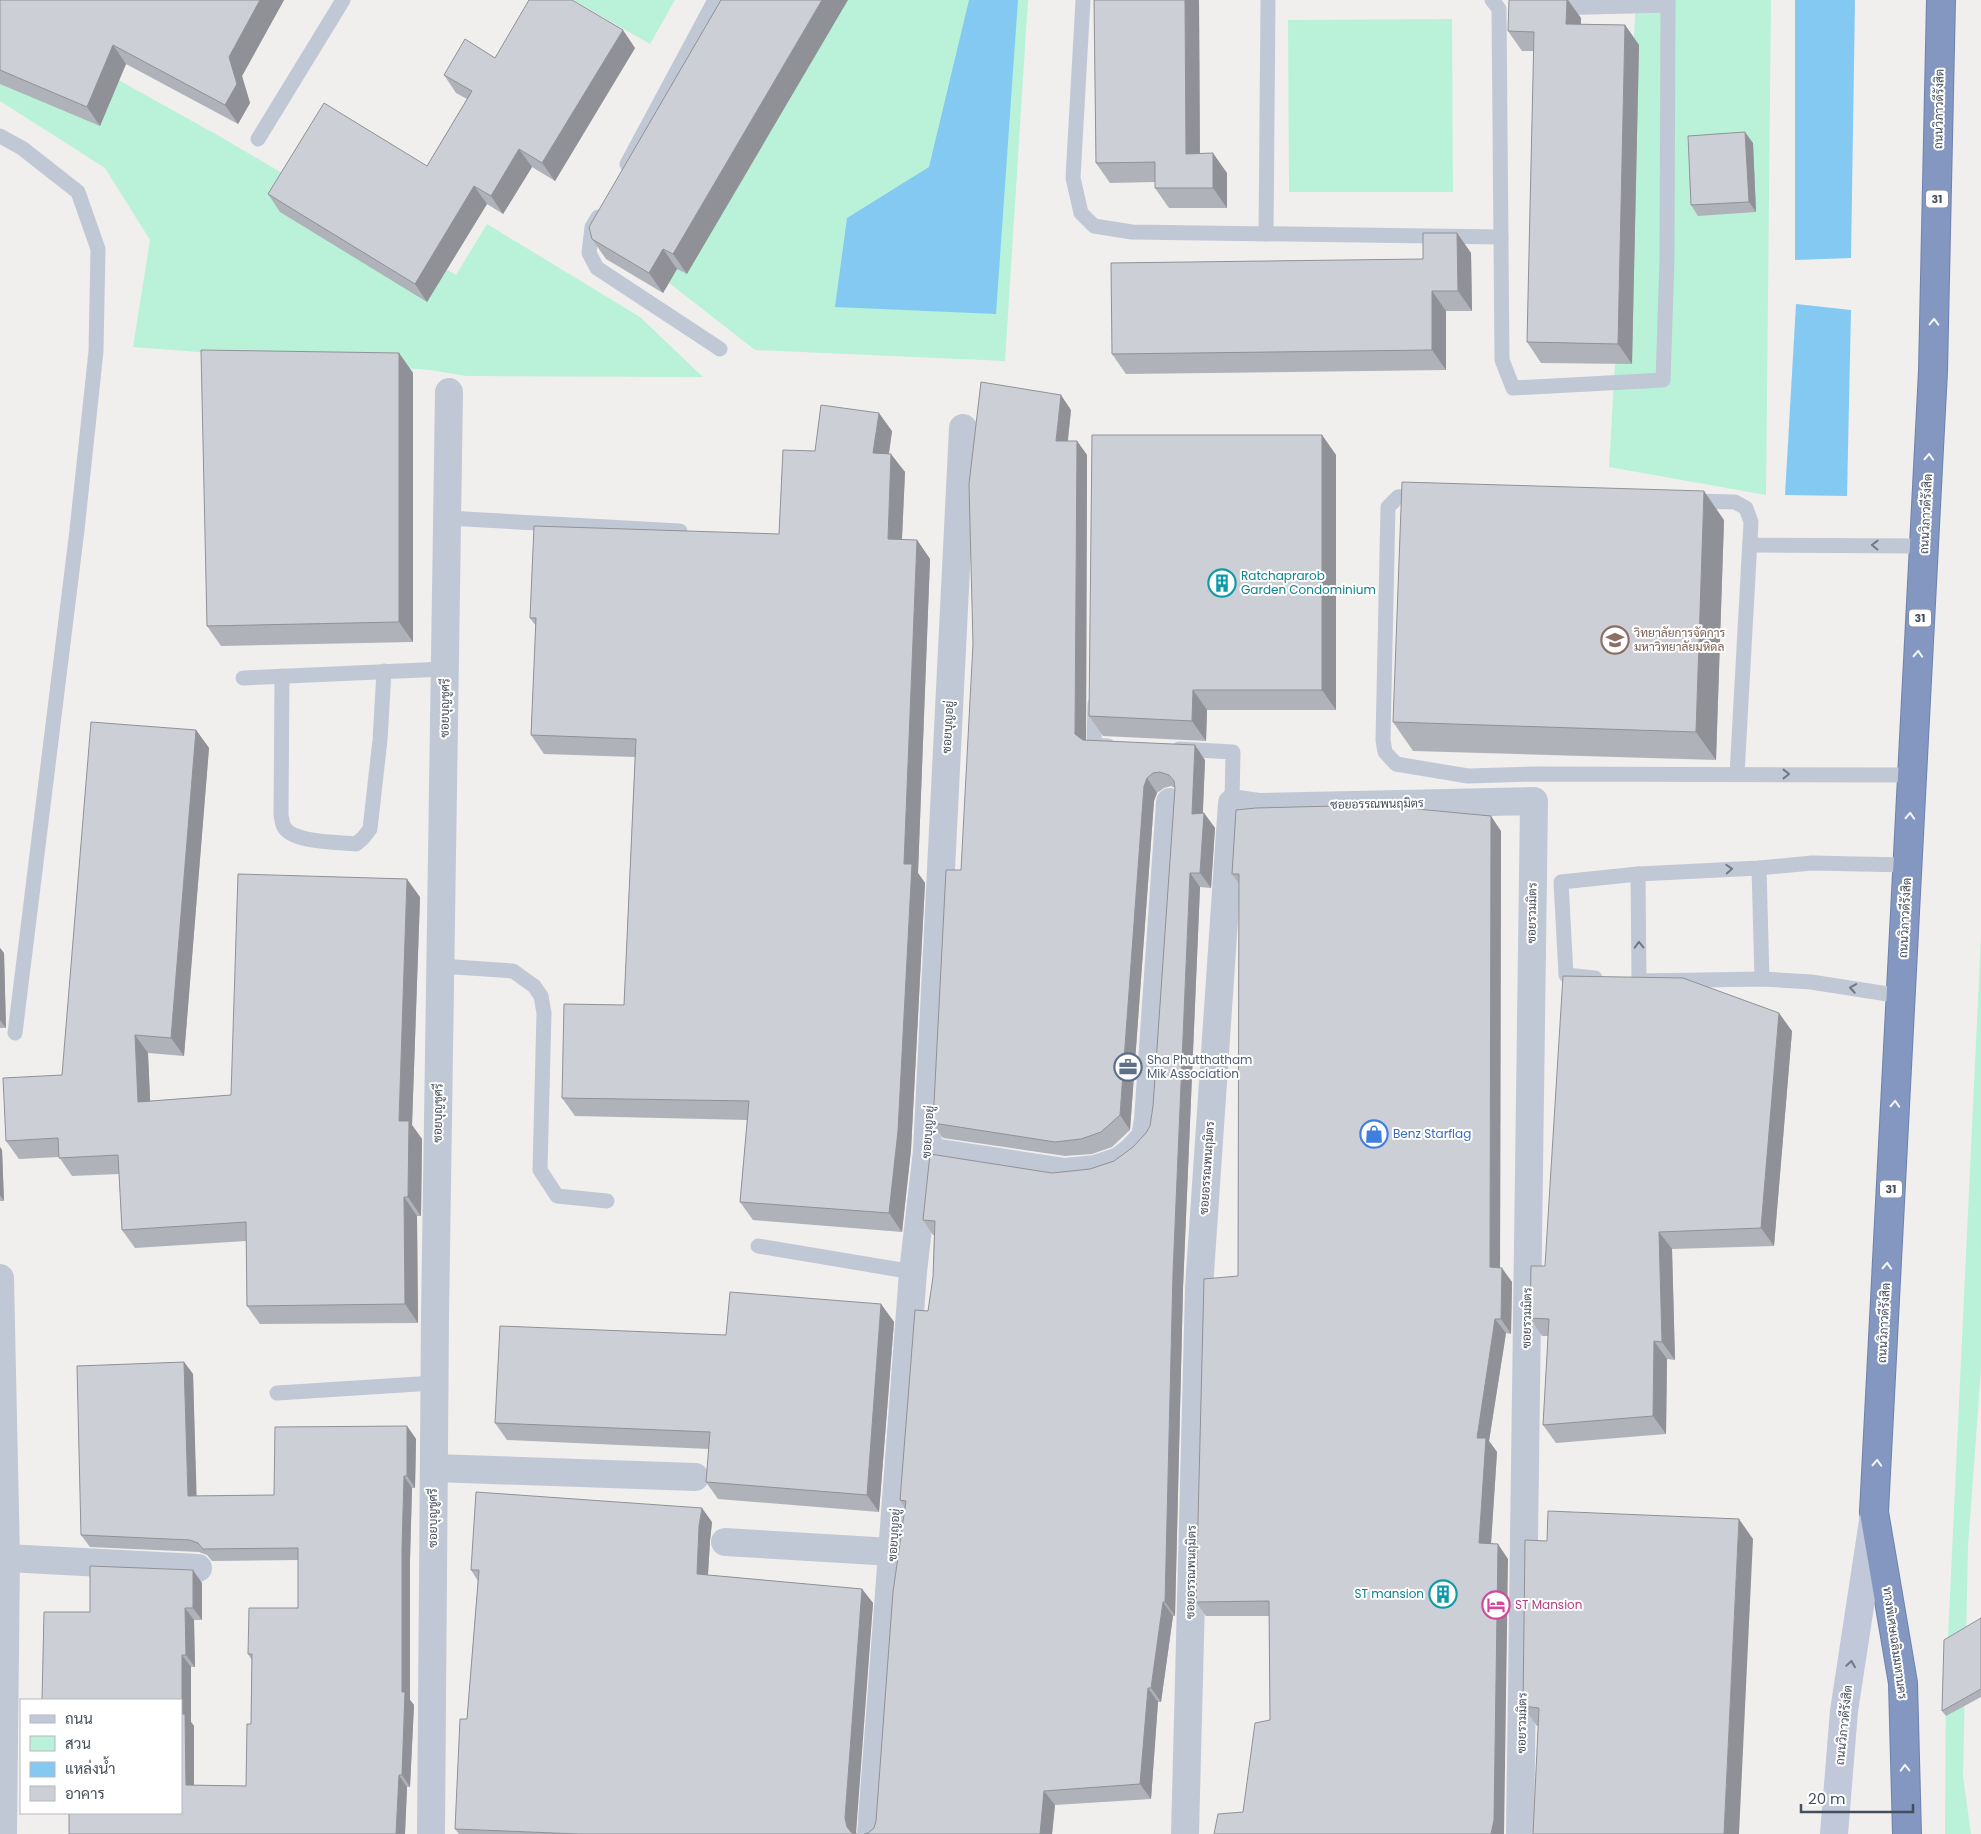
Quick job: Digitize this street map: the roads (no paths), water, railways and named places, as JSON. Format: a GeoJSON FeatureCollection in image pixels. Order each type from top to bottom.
{"type":"FeatureCollection","features":[{"type":"Feature","properties":{"kind":"highway","name":"ถนนวิภาวดีรังสิต"},"geometry":{"type":"LineString","coordinates":[[1874,1512],[1933,371],[1941,27],[1940,0]]}},
{"type":"Feature","properties":{"kind":"highway","name":"31"},"geometry":{"type":"LineString","coordinates":[[1941,27],[1946,0]]}},
{"type":"Feature","properties":{"kind":"highway","name":"ทางพิเศษเฉลิมมหานคร"},"geometry":{"type":"LineString","coordinates":[[1874,1512],[1903,1683],[1907,1834]]}},
{"type":"Feature","properties":{"kind":"main road","name":"ถนนวิภาวดีรังสิต"},"geometry":{"type":"LineString","coordinates":[[1834,1834],[1844,1711],[1874,1512]]}},
{"type":"Feature","properties":{"kind":"street","name":"ซอยบุญชูศรี"},"geometry":{"type":"LineString","coordinates":[[431,1834],[434,1383],[449,392]]}},
{"type":"Feature","properties":{"kind":"street","name":"ซอยบุญอยู่"},"geometry":{"type":"LineString","coordinates":[[871,1834],[914,1272],[927,1151],[963,428]]}},
{"type":"Feature","properties":{"kind":"street","name":"ซอยอรรณพนฤมิตร"},"geometry":{"type":"LineString","coordinates":[[1184,1834],[1199,1288],[1232,803],[1260,807],[1534,801]]}},
{"type":"Feature","properties":{"kind":"street","name":"ซอยรวมมิตร"},"geometry":{"type":"LineString","coordinates":[[1520,1834],[1534,801]]}},
{"type":"Feature","properties":{"kind":"street"},"geometry":{"type":"LineString","coordinates":[[927,1151],[1066,1172],[1095,1169],[1119,1162],[1144,1137],[1148,1110],[1170,802]]}},
{"type":"Feature","properties":{"kind":"street"},"geometry":{"type":"LineString","coordinates":[[0,1278],[6,1558],[3,1591],[3,1834]]}},
{"type":"Feature","properties":{"kind":"street"},"geometry":{"type":"LineString","coordinates":[[434,1468],[695,1478]]}},
{"type":"Feature","properties":{"kind":"street"},"geometry":{"type":"LineString","coordinates":[[725,1542],[892,1552]]}},
{"type":"Feature","properties":{"kind":"street"},"geometry":{"type":"LineString","coordinates":[[6,1558],[198,1568]]}},
{"type":"Feature","properties":{"kind":"lane"},"geometry":{"type":"LineString","coordinates":[[258,139],[343,0]]}},
{"type":"Feature","properties":{"kind":"lane"},"geometry":{"type":"LineString","coordinates":[[620,175],[715,0]]}},
{"type":"Feature","properties":{"kind":"lane"},"geometry":{"type":"LineString","coordinates":[[1083,0],[1074,178],[1082,213],[1094,226],[1132,232],[1501,237]]}},
{"type":"Feature","properties":{"kind":"lane"},"geometry":{"type":"LineString","coordinates":[[1266,234],[1268,0]]}},
{"type":"Feature","properties":{"kind":"lane"},"geometry":{"type":"LineString","coordinates":[[1500,6],[1502,360],[1513,388],[1664,380],[1667,259],[1668,2],[1539,8]]}},
{"type":"Feature","properties":{"kind":"lane"},"geometry":{"type":"LineString","coordinates":[[0,136],[22,148],[78,192],[98,249],[95,360],[15,1033]]}},
{"type":"Feature","properties":{"kind":"lane"},"geometry":{"type":"LineString","coordinates":[[606,201],[592,227],[589,253],[597,268],[720,350]]}},
{"type":"Feature","properties":{"kind":"lane"},"geometry":{"type":"LineString","coordinates":[[1435,494],[1398,497],[1388,507],[1382,740],[1385,752],[1396,764],[1468,776],[1536,774],[1912,775]]}},
{"type":"Feature","properties":{"kind":"lane"},"geometry":{"type":"LineString","coordinates":[[1677,501],[1735,502],[1746,508],[1750,522],[1737,774]]}},
{"type":"Feature","properties":{"kind":"lane"},"geometry":{"type":"LineString","coordinates":[[447,518],[692,532]]}},
{"type":"Feature","properties":{"kind":"lane"},"geometry":{"type":"LineString","coordinates":[[1750,544],[1757,546],[1924,546]]}},
{"type":"Feature","properties":{"kind":"lane"},"geometry":{"type":"LineString","coordinates":[[243,678],[445,669]]}},
{"type":"Feature","properties":{"kind":"lane"},"geometry":{"type":"LineString","coordinates":[[282,676],[280,815],[284,828],[302,838],[356,844],[364,838],[370,829],[380,740],[384,671]]}},
{"type":"Feature","properties":{"kind":"lane"},"geometry":{"type":"LineString","coordinates":[[1095,686],[1094,745],[1124,746]]}},
{"type":"Feature","properties":{"kind":"lane"},"geometry":{"type":"LineString","coordinates":[[1164,748],[1233,752],[1232,803]]}},
{"type":"Feature","properties":{"kind":"lane"},"geometry":{"type":"LineString","coordinates":[[1534,801],[1536,774]]}},
{"type":"Feature","properties":{"kind":"lane"},"geometry":{"type":"LineString","coordinates":[[1901,996],[1811,982],[1762,979],[1639,981],[1566,975],[1561,882],[1638,874],[1759,868],[1812,863],[1908,865]]}},
{"type":"Feature","properties":{"kind":"lane"},"geometry":{"type":"LineString","coordinates":[[1759,868],[1762,979]]}},
{"type":"Feature","properties":{"kind":"lane"},"geometry":{"type":"LineString","coordinates":[[1638,874],[1639,981]]}},
{"type":"Feature","properties":{"kind":"lane"},"geometry":{"type":"LineString","coordinates":[[440,966],[513,971],[534,986],[541,996],[544,1013],[540,1170],[557,1196],[607,1201]]}},
{"type":"Feature","properties":{"kind":"lane"},"geometry":{"type":"LineString","coordinates":[[758,1246],[914,1272]]}},
{"type":"Feature","properties":{"kind":"lane"},"geometry":{"type":"LineString","coordinates":[[277,1393],[434,1383]]}},
{"type":"Feature","properties":{"kind":"water"},"geometry":{"type":"Polygon","coordinates":[[[969,0],[1018,0],[996,314],[835,307],[847,218],[929,167],[969,0]]]}},
{"type":"Feature","properties":{"kind":"water"},"geometry":{"type":"Polygon","coordinates":[[[1795,0],[1855,0],[1851,258],[1795,260],[1795,0]]]}},
{"type":"Feature","properties":{"kind":"water"},"geometry":{"type":"Polygon","coordinates":[[[1796,304],[1851,310],[1847,496],[1785,495],[1796,304]]]}},
{"type":"Feature","properties":{"kind":"place","name":"Ratchaprarob Garden Condominium"},"geometry":{"type":"Point","coordinates":[1222,583]}},
{"type":"Feature","properties":{"kind":"place","name":"วิทยาลัยการจัดการ มหาวิทยาลัยมหิดล"},"geometry":{"type":"Point","coordinates":[1615,640]}},
{"type":"Feature","properties":{"kind":"place","name":"Sha Phutthatham Mik Association"},"geometry":{"type":"Point","coordinates":[1128,1067]}},
{"type":"Feature","properties":{"kind":"place","name":"Benz Starflag"},"geometry":{"type":"Point","coordinates":[1374,1134]}},
{"type":"Feature","properties":{"kind":"place","name":"ST mansion"},"geometry":{"type":"Point","coordinates":[1443,1594]}},
{"type":"Feature","properties":{"kind":"place","name":"ST Mansion"},"geometry":{"type":"Point","coordinates":[1496,1605]}}]}
